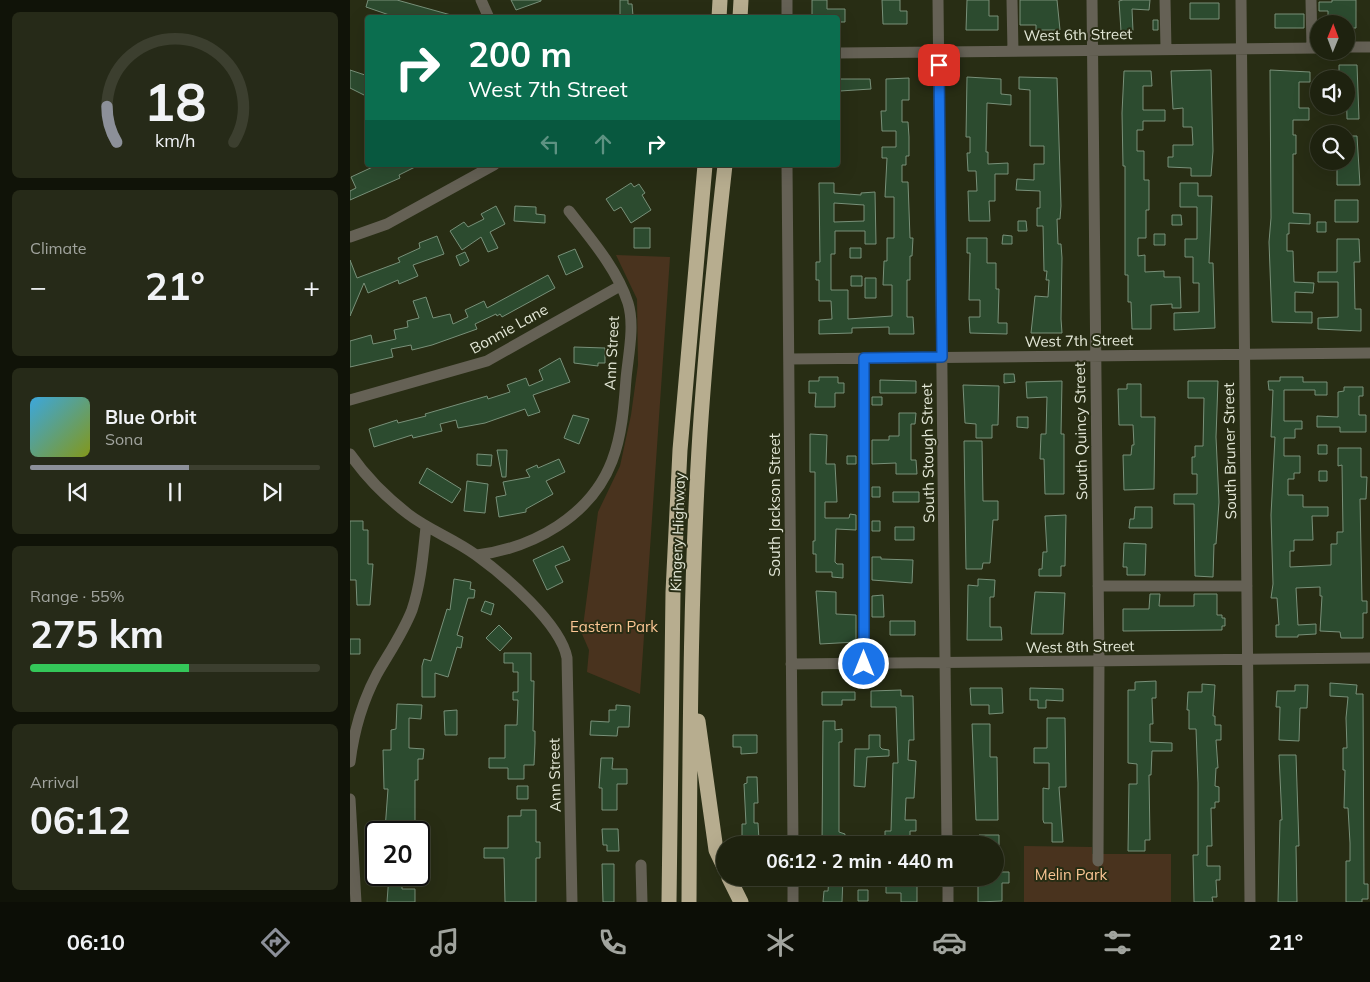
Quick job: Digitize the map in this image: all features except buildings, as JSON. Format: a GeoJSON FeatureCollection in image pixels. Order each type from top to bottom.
{"type":"FeatureCollection","features":[{"type":"Feature","properties":{"kind":"highway"},"geometry":{"type":"LineString","coordinates":[[719,15],[720,0]]}},
{"type":"Feature","properties":{"kind":"highway"},"geometry":{"type":"LineString","coordinates":[[740,0],[740,15]]}},
{"type":"Feature","properties":{"kind":"highway","name":"Kingery Highway"},"geometry":{"type":"LineString","coordinates":[[669,902],[673,612],[680,460],[705,167]]}},
{"type":"Feature","properties":{"kind":"highway","name":"Kingery Highway"},"geometry":{"type":"LineString","coordinates":[[689,902],[690,672],[700,432],[725,167]]}},
{"type":"Feature","properties":{"kind":"highway"},"geometry":{"type":"LineString","coordinates":[[690,672],[716,850]]}},
{"type":"Feature","properties":{"kind":"highway"},"geometry":{"type":"LineString","coordinates":[[733,886],[741,902]]}},
{"type":"Feature","properties":{"kind":"street"},"geometry":{"type":"LineString","coordinates":[[481,0],[488,15]]}},
{"type":"Feature","properties":{"kind":"street"},"geometry":{"type":"LineString","coordinates":[[787,0],[787,15]]}},
{"type":"Feature","properties":{"kind":"street","name":"South Stough Street"},"geometry":{"type":"LineString","coordinates":[[938,0],[947,836]]}},
{"type":"Feature","properties":{"kind":"street"},"geometry":{"type":"LineString","coordinates":[[1012,0],[1013,51]]}},
{"type":"Feature","properties":{"kind":"street","name":"South Quincy Street"},"geometry":{"type":"LineString","coordinates":[[1092,0],[1099,661],[1098,861]]}},
{"type":"Feature","properties":{"kind":"street"},"geometry":{"type":"LineString","coordinates":[[1165,0],[1166,49]]}},
{"type":"Feature","properties":{"kind":"street","name":"South Bruner Street"},"geometry":{"type":"LineString","coordinates":[[1241,0],[1250,902]]}},
{"type":"Feature","properties":{"kind":"street"},"geometry":{"type":"LineString","coordinates":[[1311,0],[1312,15]]}},
{"type":"Feature","properties":{"kind":"street"},"geometry":{"type":"LineString","coordinates":[[1355,48],[1370,47]]}},
{"type":"Feature","properties":{"kind":"street","name":"West 6th Street"},"geometry":{"type":"LineString","coordinates":[[840,53],[1310,48]]}},
{"type":"Feature","properties":{"kind":"street"},"geometry":{"type":"LineString","coordinates":[[350,237],[387,224],[490,167]]}},
{"type":"Feature","properties":{"kind":"street","name":"South Jackson Street"},"geometry":{"type":"LineString","coordinates":[[787,167],[793,836]]}},
{"type":"Feature","properties":{"kind":"street","name":"Ann Street"},"geometry":{"type":"LineString","coordinates":[[476,555],[494,553],[539,537],[558,526],[584,505],[598,488],[610,466],[622,418],[630,322],[628,306],[620,286],[603,257],[569,211]]}},
{"type":"Feature","properties":{"kind":"street","name":"Bonnie Lane"},"geometry":{"type":"LineString","coordinates":[[350,400],[487,361],[620,286]]}},
{"type":"Feature","properties":{"kind":"street","name":"West 7th Street"},"geometry":{"type":"LineString","coordinates":[[789,359],[1370,353]]}},
{"type":"Feature","properties":{"kind":"street"},"geometry":{"type":"LineString","coordinates":[[864,358],[864,664]]}},
{"type":"Feature","properties":{"kind":"street"},"geometry":{"type":"LineString","coordinates":[[350,454],[380,489],[426,527],[476,555]]}},
{"type":"Feature","properties":{"kind":"street"},"geometry":{"type":"LineString","coordinates":[[350,762],[352,742],[362,705],[376,675],[401,635],[412,609],[420,574],[426,527]]}},
{"type":"Feature","properties":{"kind":"street","name":"Ann Street"},"geometry":{"type":"LineString","coordinates":[[476,555],[518,591],[554,628],[566,648],[572,902]]}},
{"type":"Feature","properties":{"kind":"street"},"geometry":{"type":"LineString","coordinates":[[1098,586],[1247,586]]}},
{"type":"Feature","properties":{"kind":"street","name":"West 8th Street"},"geometry":{"type":"LineString","coordinates":[[791,664],[1370,658]]}},
{"type":"Feature","properties":{"kind":"street"},"geometry":{"type":"LineString","coordinates":[[350,799],[356,902]]}},
{"type":"Feature","properties":{"kind":"street"},"geometry":{"type":"LineString","coordinates":[[641,865],[642,902]]}},
{"type":"Feature","properties":{"kind":"street"},"geometry":{"type":"LineString","coordinates":[[793,886],[793,902]]}},
{"type":"Feature","properties":{"kind":"street"},"geometry":{"type":"LineString","coordinates":[[948,886],[948,902]]}},
{"type":"Feature","properties":{"kind":"green space","name":"Eastern Park"},"geometry":{"type":"Polygon","coordinates":[[[616,255],[670,257],[640,694],[587,672],[589,650],[582,634],[598,512],[620,466],[631,415],[638,365],[637,299],[616,255]]]}},
{"type":"Feature","properties":{"kind":"green space","name":"Melin Park"},"geometry":{"type":"Polygon","coordinates":[[[1024,846],[1092,847],[1092,854],[1171,854],[1171,902],[1024,902],[1024,846]]]}},
{"type":"Feature","properties":{"kind":"route"},"geometry":{"type":"LineString","coordinates":[[864,664],[864,358],[942,357],[939,65]]}}]}
